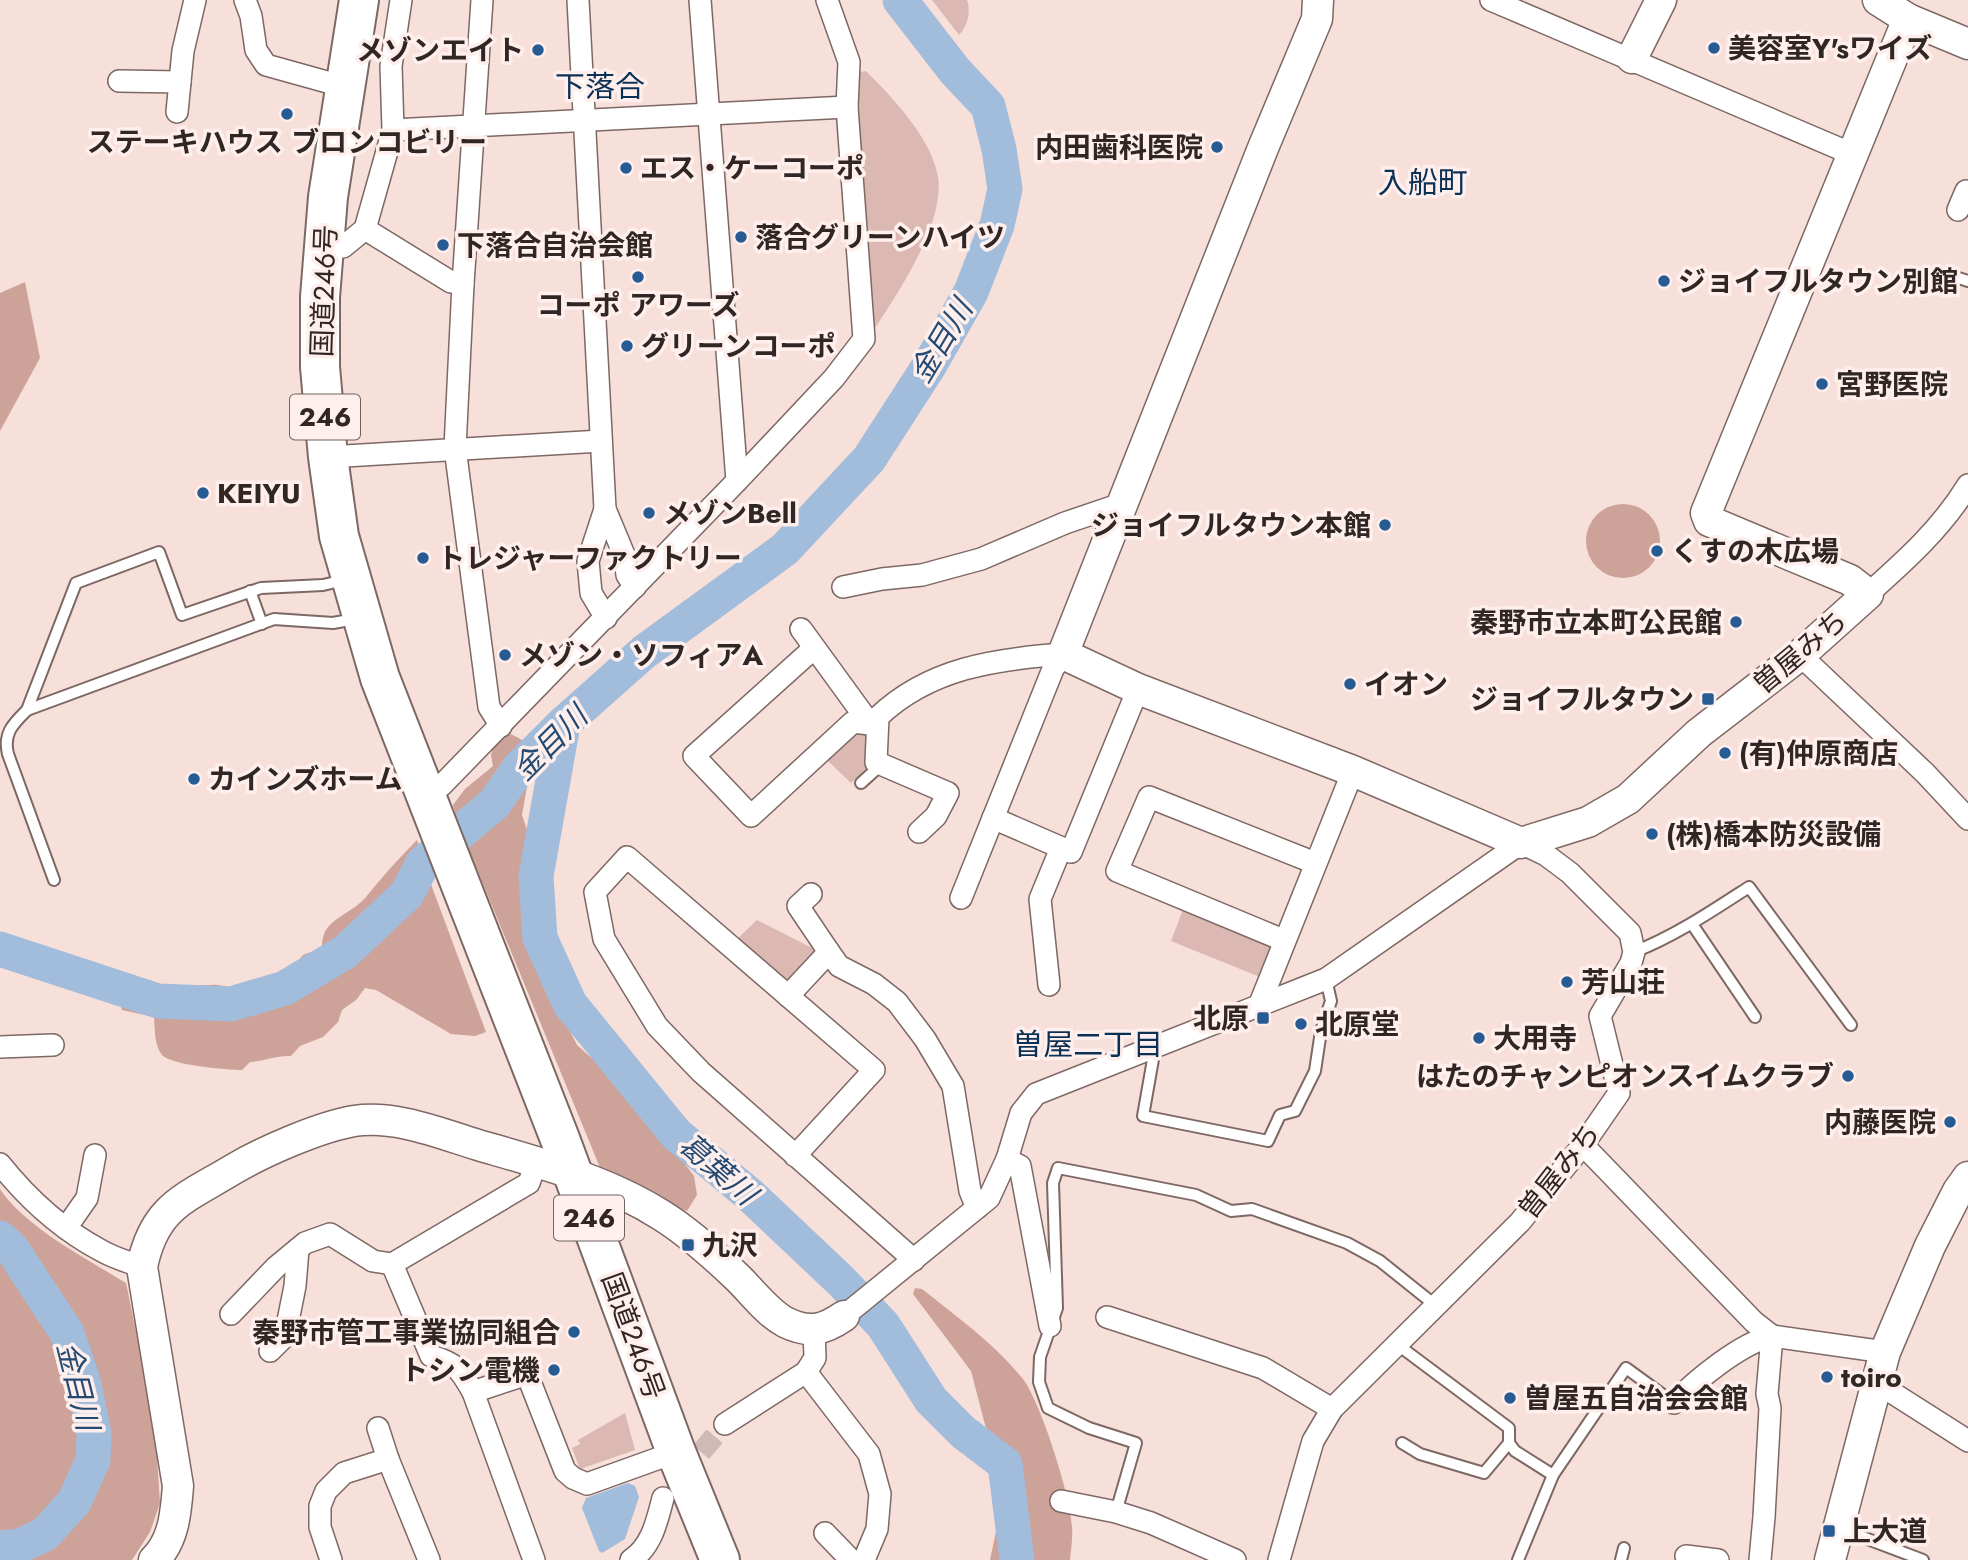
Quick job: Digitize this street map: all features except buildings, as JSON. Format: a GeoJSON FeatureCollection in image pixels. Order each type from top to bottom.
{"type":"FeatureCollection","features":[{"type":"Feature","properties":{"kind":"highway","name":"国道246号"},"geometry":{"type":"LineString","coordinates":[[359,0],[328,197],[320,297],[320,367],[328,457],[339,536],[380,678],[438,803],[456,877],[573,1174],[676,1452],[720,1560]]}},
{"type":"Feature","properties":{"kind":"street"},"geometry":{"type":"LineString","coordinates":[[177,112],[183,51],[195,0]]}},
{"type":"Feature","properties":{"kind":"street"},"geometry":{"type":"LineString","coordinates":[[245,0],[251,16],[256,50],[266,65],[345,87]]}},
{"type":"Feature","properties":{"kind":"street"},"geometry":{"type":"LineString","coordinates":[[343,247],[365,229],[393,130],[391,66],[401,0]]}},
{"type":"Feature","properties":{"kind":"street"},"geometry":{"type":"LineString","coordinates":[[482,0],[455,448],[489,707],[501,726]]}},
{"type":"Feature","properties":{"kind":"street"},"geometry":{"type":"LineString","coordinates":[[578,0],[605,509],[625,558],[627,575],[635,587]]}},
{"type":"Feature","properties":{"kind":"street"},"geometry":{"type":"LineString","coordinates":[[700,0],[737,481]]}},
{"type":"Feature","properties":{"kind":"street"},"geometry":{"type":"LineString","coordinates":[[438,803],[501,726],[834,378],[864,339],[847,107],[849,62],[827,0]]}},
{"type":"Feature","properties":{"kind":"street"},"geometry":{"type":"LineString","coordinates":[[961,898],[1053,669],[1063,654],[1263,148],[1317,19],[1318,0]]}},
{"type":"Feature","properties":{"kind":"street"},"geometry":{"type":"LineString","coordinates":[[1491,0],[1852,154]]}},
{"type":"Feature","properties":{"kind":"street"},"geometry":{"type":"LineString","coordinates":[[1632,58],[1661,0]]}},
{"type":"Feature","properties":{"kind":"street"},"geometry":{"type":"LineString","coordinates":[[1878,0],[1908,19],[1968,44]]}},
{"type":"Feature","properties":{"kind":"street"},"geometry":{"type":"LineString","coordinates":[[1868,594],[1850,580],[1709,521],[1706,513],[1908,19]]}},
{"type":"Feature","properties":{"kind":"street"},"geometry":{"type":"LineString","coordinates":[[119,81],[180,82]]}},
{"type":"Feature","properties":{"kind":"street"},"geometry":{"type":"LineString","coordinates":[[393,130],[847,107]]}},
{"type":"Feature","properties":{"kind":"street"},"geometry":{"type":"LineString","coordinates":[[365,229],[451,282],[463,284]]}},
{"type":"Feature","properties":{"kind":"street"},"geometry":{"type":"LineString","coordinates":[[328,457],[601,441]]}},
{"type":"Feature","properties":{"kind":"street","name":"曽屋みち"},"geometry":{"type":"LineString","coordinates":[[1521,843],[1588,822],[1628,799],[1699,733],[1800,655],[1962,510],[1968,485]]}},
{"type":"Feature","properties":{"kind":"street"},"geometry":{"type":"LineString","coordinates":[[843,587],[922,575],[981,559],[1065,523],[1121,504]]}},
{"type":"Feature","properties":{"kind":"street"},"geometry":{"type":"LineString","coordinates":[[605,509],[588,561],[592,593],[606,618]]}},
{"type":"Feature","properties":{"kind":"street"},"geometry":{"type":"LineString","coordinates":[[801,629],[813,649],[874,721],[876,762],[948,793],[936,816],[919,832]]}},
{"type":"Feature","properties":{"kind":"street"},"geometry":{"type":"LineString","coordinates":[[813,649],[694,756],[751,816],[853,722],[874,721],[908,693],[934,678],[984,663],[1063,654],[1138,689],[1353,771],[1546,855],[1589,890],[1630,933],[1634,952]]}},
{"type":"Feature","properties":{"kind":"street"},"geometry":{"type":"LineString","coordinates":[[1800,655],[1925,773],[1968,818]]}},
{"type":"Feature","properties":{"kind":"street"},"geometry":{"type":"LineString","coordinates":[[993,818],[1070,852],[1138,689]]}},
{"type":"Feature","properties":{"kind":"street"},"geometry":{"type":"LineString","coordinates":[[1259,1006],[1283,940],[1353,771]]}},
{"type":"Feature","properties":{"kind":"street"},"geometry":{"type":"LineString","coordinates":[[1283,940],[1117,871],[1149,797],[1315,863]]}},
{"type":"Feature","properties":{"kind":"street"},"geometry":{"type":"LineString","coordinates":[[154,1560],[160,1554],[176,1519],[178,1486],[142,1267],[146,1248],[158,1222],[176,1204],[236,1168],[320,1129],[356,1121],[400,1122],[573,1174],[662,1215],[736,1277],[783,1321],[797,1327],[827,1328],[989,1198],[1007,1159],[1021,1112],[1036,1094],[1326,979],[1384,946],[1521,843]]}},
{"type":"Feature","properties":{"kind":"street"},"geometry":{"type":"LineString","coordinates":[[1049,985],[1037,962],[1040,899],[1061,848]]}},
{"type":"Feature","properties":{"kind":"street"},"geometry":{"type":"LineString","coordinates":[[795,1156],[874,1070],[627,857],[595,892],[604,939],[657,1026],[701,1072],[795,1156],[907,1266]]}},
{"type":"Feature","properties":{"kind":"street"},"geometry":{"type":"LineString","coordinates":[[811,894],[798,906],[839,966],[874,984],[897,1002],[925,1038],[953,1086],[970,1191],[977,1208]]}},
{"type":"Feature","properties":{"kind":"street"},"geometry":{"type":"LineString","coordinates":[[788,996],[829,952]]}},
{"type":"Feature","properties":{"kind":"street","name":"曽屋みち"},"geometry":{"type":"LineString","coordinates":[[1279,1560],[1313,1441],[1332,1409],[1520,1222],[1583,1145],[1619,1093],[1600,1016],[1632,963],[1634,952]]}},
{"type":"Feature","properties":{"kind":"street"},"geometry":{"type":"LineString","coordinates":[[0,1047],[53,1045]]}},
{"type":"Feature","properties":{"kind":"street"},"geometry":{"type":"LineString","coordinates":[[1583,1145],[1755,1322],[1772,1336]]}},
{"type":"Feature","properties":{"kind":"street"},"geometry":{"type":"LineString","coordinates":[[66,1228],[87,1198],[96,1156]]}},
{"type":"Feature","properties":{"kind":"street"},"geometry":{"type":"LineString","coordinates":[[1007,1159],[1020,1166],[1050,1326]]}},
{"type":"Feature","properties":{"kind":"street"},"geometry":{"type":"LineString","coordinates":[[230,1314],[276,1267],[305,1243],[330,1234],[373,1261],[392,1264],[529,1183],[536,1163]]}},
{"type":"Feature","properties":{"kind":"street"},"geometry":{"type":"LineString","coordinates":[[0,1164],[24,1194],[66,1228],[103,1252],[142,1267]]}},
{"type":"Feature","properties":{"kind":"street"},"geometry":{"type":"LineString","coordinates":[[1830,1560],[1885,1352],[1930,1246],[1968,1177]]}},
{"type":"Feature","properties":{"kind":"street"},"geometry":{"type":"LineString","coordinates":[[270,1351],[285,1336],[295,1286],[298,1249]]}},
{"type":"Feature","properties":{"kind":"street"},"geometry":{"type":"LineString","coordinates":[[392,1264],[431,1356],[450,1362],[462,1372],[473,1392],[534,1560]]}},
{"type":"Feature","properties":{"kind":"street"},"geometry":{"type":"LineString","coordinates":[[1107,1317],[1263,1368],[1332,1409]]}},
{"type":"Feature","properties":{"kind":"street"},"geometry":{"type":"LineString","coordinates":[[725,1424],[806,1372],[815,1358],[814,1329]]}},
{"type":"Feature","properties":{"kind":"street"},"geometry":{"type":"LineString","coordinates":[[1760,1560],[1765,1517],[1770,1408],[1767,1394],[1772,1336]]}},
{"type":"Feature","properties":{"kind":"street"},"geometry":{"type":"LineString","coordinates":[[1674,1403],[1690,1387],[1756,1340],[1772,1336],[1885,1352]]}},
{"type":"Feature","properties":{"kind":"street"},"geometry":{"type":"LineString","coordinates":[[806,1372],[869,1454],[880,1494],[877,1528],[864,1560]]}},
{"type":"Feature","properties":{"kind":"street"},"geometry":{"type":"LineString","coordinates":[[473,1392],[527,1374],[565,1471],[587,1485],[676,1452]]}},
{"type":"Feature","properties":{"kind":"street"},"geometry":{"type":"LineString","coordinates":[[1877,1382],[1968,1441]]}},
{"type":"Feature","properties":{"kind":"street"},"geometry":{"type":"LineString","coordinates":[[378,1428],[429,1560]]}},
{"type":"Feature","properties":{"kind":"street"},"geometry":{"type":"LineString","coordinates":[[331,1560],[320,1527],[320,1506],[326,1491],[344,1473],[388,1459]]}},
{"type":"Feature","properties":{"kind":"street"},"geometry":{"type":"LineString","coordinates":[[631,1560],[645,1547],[654,1530],[663,1498]]}},
{"type":"Feature","properties":{"kind":"street"},"geometry":{"type":"LineString","coordinates":[[1061,1501],[1116,1512],[1151,1523],[1235,1560]]}},
{"type":"Feature","properties":{"kind":"street"},"geometry":{"type":"LineString","coordinates":[[825,1533],[851,1560]]}},
{"type":"Feature","properties":{"kind":"street"},"geometry":{"type":"LineString","coordinates":[[1686,1556],[1718,1560]]}},
{"type":"Feature","properties":{"kind":"lane"},"geometry":{"type":"LineString","coordinates":[[1952,276],[1968,281]]}},
{"type":"Feature","properties":{"kind":"lane"},"geometry":{"type":"LineString","coordinates":[[54,880],[7,748],[6,737],[9,729],[27,710],[76,583],[159,552],[182,615],[250,591],[272,587],[323,585],[351,579]]}},
{"type":"Feature","properties":{"kind":"lane"},"geometry":{"type":"LineString","coordinates":[[250,591],[262,624]]}},
{"type":"Feature","properties":{"kind":"lane"},"geometry":{"type":"LineString","coordinates":[[27,710],[274,620],[334,623],[361,617]]}},
{"type":"Feature","properties":{"kind":"lane"},"geometry":{"type":"LineString","coordinates":[[862,783],[882,764]]}},
{"type":"Feature","properties":{"kind":"lane"},"geometry":{"type":"LineString","coordinates":[[1634,952],[1692,924],[1749,887],[1851,1025]]}},
{"type":"Feature","properties":{"kind":"lane"},"geometry":{"type":"LineString","coordinates":[[1692,924],[1755,1017]]}},
{"type":"Feature","properties":{"kind":"lane"},"geometry":{"type":"LineString","coordinates":[[1155,1048],[1143,1116],[1268,1141],[1280,1115],[1295,1111],[1315,1071],[1321,1031],[1331,1001],[1326,979]]}},
{"type":"Feature","properties":{"kind":"lane"},"geometry":{"type":"LineString","coordinates":[[1116,1512],[1136,1443],[1089,1428],[1048,1408],[1039,1382],[1040,1357],[1057,1308],[1053,1183],[1058,1168],[1196,1195],[1231,1210],[1252,1209],[1348,1243],[1380,1261],[1435,1305]]}},
{"type":"Feature","properties":{"kind":"lane"},"geometry":{"type":"LineString","coordinates":[[1398,1345],[1509,1428],[1508,1443],[1484,1473],[1420,1454],[1402,1443]]}},
{"type":"Feature","properties":{"kind":"lane"},"geometry":{"type":"LineString","coordinates":[[1518,1560],[1553,1475],[1626,1368],[1674,1403]]}},
{"type":"Feature","properties":{"kind":"lane"},"geometry":{"type":"LineString","coordinates":[[1508,1443],[1515,1451],[1553,1475]]}},
{"type":"Feature","properties":{"kind":"lane"},"geometry":{"type":"LineString","coordinates":[[1837,1527],[1923,1560]]}},
{"type":"Feature","properties":{"kind":"shaded area"},"geometry":{"type":"Polygon","coordinates":[[[932,0],[967,0],[968,18],[959,35],[932,0]]]}},
{"type":"Feature","properties":{"kind":"shaded area"},"geometry":{"type":"Polygon","coordinates":[[[866,71],[899,106],[920,134],[938,177],[938,196],[926,238],[905,280],[871,334],[854,73],[866,71]]]}},
{"type":"Feature","properties":{"kind":"shaded area"},"geometry":{"type":"Polygon","coordinates":[[[25,282],[40,358],[0,431],[0,293],[25,282]]]}},
{"type":"Feature","properties":{"kind":"shaded area"},"geometry":{"type":"Polygon","coordinates":[[[1616,504],[1630,504],[1644,510],[1654,520],[1660,541],[1658,555],[1644,572],[1630,578],[1616,578],[1602,572],[1592,562],[1586,548],[1586,534],[1592,520],[1602,510],[1616,504]]]}},
{"type":"Feature","properties":{"kind":"shaded area"},"geometry":{"type":"Polygon","coordinates":[[[855,730],[864,730],[872,740],[864,762],[869,766],[851,783],[825,758],[855,730]]]}},
{"type":"Feature","properties":{"kind":"shaded area"},"geometry":{"type":"Polygon","coordinates":[[[509,733],[526,742],[532,758],[522,815],[527,830],[522,901],[533,949],[577,1045],[628,1091],[694,1176],[697,1195],[687,1211],[666,1205],[601,1170],[458,823],[453,805],[465,789],[493,766],[491,755],[496,737],[509,733]]]}},
{"type":"Feature","properties":{"kind":"shaded area"},"geometry":{"type":"Polygon","coordinates":[[[417,840],[486,1032],[475,1036],[451,1034],[376,990],[365,988],[356,1000],[342,1010],[338,1022],[323,1037],[300,1046],[291,1056],[250,1062],[242,1070],[235,1070],[167,1059],[162,1055],[155,1037],[154,1017],[122,1010],[115,990],[212,985],[238,991],[292,968],[303,955],[322,948],[328,927],[362,902],[417,840]]]}},
{"type":"Feature","properties":{"kind":"shaded area"},"geometry":{"type":"Polygon","coordinates":[[[1184,907],[1268,940],[1272,949],[1260,977],[1171,941],[1184,907]]]}},
{"type":"Feature","properties":{"kind":"shaded area"},"geometry":{"type":"Polygon","coordinates":[[[757,920],[818,951],[792,982],[782,983],[735,941],[757,920]]]}},
{"type":"Feature","properties":{"kind":"shaded area"},"geometry":{"type":"Polygon","coordinates":[[[0,1189],[11,1203],[41,1229],[126,1283],[147,1384],[160,1503],[150,1532],[132,1560],[0,1560],[0,1189]]]}},
{"type":"Feature","properties":{"kind":"shaded area"},"geometry":{"type":"Polygon","coordinates":[[[915,1288],[922,1289],[988,1343],[1012,1366],[1030,1391],[1046,1429],[1066,1495],[1072,1532],[1070,1560],[990,1560],[999,1517],[988,1436],[971,1371],[913,1294],[915,1288]]]}},
{"type":"Feature","properties":{"kind":"shaded area"},"geometry":{"type":"Polygon","coordinates":[[[625,1413],[635,1450],[580,1469],[572,1448],[580,1444],[578,1440],[625,1413]]]}},
{"type":"Feature","properties":{"kind":"water"},"geometry":{"type":"Polygon","coordinates":[[[628,1483],[635,1486],[639,1497],[625,1539],[602,1553],[582,1508],[586,1498],[628,1483]]]}},
{"type":"Feature","properties":{"kind":"waterway","name":"金目川"},"geometry":{"type":"LineString","coordinates":[[0,949],[158,1001],[231,1004],[285,988],[345,952],[407,894],[423,863],[494,804],[519,768],[563,724],[644,652],[785,549],[869,459],[929,366],[971,292],[997,225],[1005,189],[999,149],[988,106],[955,71],[900,0]]}},
{"type":"Feature","properties":{"kind":"waterway","name":"葛葉川"},"geometry":{"type":"LineString","coordinates":[[563,724],[536,876],[540,938],[570,1004],[676,1134],[750,1195],[840,1280],[883,1325],[931,1400],[963,1432],[1005,1464],[1017,1560]]}},
{"type":"Feature","properties":{"kind":"waterway","name":"金目川"},"geometry":{"type":"LineString","coordinates":[[0,1238],[12,1249],[67,1333],[84,1384],[94,1434],[93,1460],[74,1502],[45,1534],[20,1546],[0,1548]]}},
{"type":"Feature","properties":{"kind":"tunnel"},"geometry":{"type":"LineString","coordinates":[[681,1476],[725,1424]]}},
{"type":"Feature","properties":{"kind":"place","name":"美容室Y'sワイズ"},"geometry":{"type":"Point","coordinates":[1714,48]}},
{"type":"Feature","properties":{"kind":"place","name":"メゾンエイト"},"geometry":{"type":"Point","coordinates":[538,50]}},
{"type":"Feature","properties":{"kind":"place","name":"ステーキハウス ブロンコビリー"},"geometry":{"type":"Point","coordinates":[287,114]}},
{"type":"Feature","properties":{"kind":"place","name":"内田歯科医院"},"geometry":{"type":"Point","coordinates":[1217,147]}},
{"type":"Feature","properties":{"kind":"place","name":"エス・ケーコーポ"},"geometry":{"type":"Point","coordinates":[626,168]}},
{"type":"Feature","properties":{"kind":"place","name":"落合グリーンハイツ"},"geometry":{"type":"Point","coordinates":[741,237]}},
{"type":"Feature","properties":{"kind":"place","name":"下落合自治会館"},"geometry":{"type":"Point","coordinates":[443,245]}},
{"type":"Feature","properties":{"kind":"place","name":"コーポ アワーズ"},"geometry":{"type":"Point","coordinates":[638,277]}},
{"type":"Feature","properties":{"kind":"place","name":"ジョイフルタウン別館"},"geometry":{"type":"Point","coordinates":[1664,281]}},
{"type":"Feature","properties":{"kind":"place","name":"グリーンコーポ"},"geometry":{"type":"Point","coordinates":[627,346]}},
{"type":"Feature","properties":{"kind":"place","name":"宮野医院"},"geometry":{"type":"Point","coordinates":[1822,384]}},
{"type":"Feature","properties":{"kind":"place","name":"KEIYU"},"geometry":{"type":"Point","coordinates":[203,493]}},
{"type":"Feature","properties":{"kind":"place","name":"メゾンBell"},"geometry":{"type":"Point","coordinates":[649,513]}},
{"type":"Feature","properties":{"kind":"place","name":"ジョイフルタウン本館"},"geometry":{"type":"Point","coordinates":[1385,525]}},
{"type":"Feature","properties":{"kind":"place","name":"くすの木広場"},"geometry":{"type":"Point","coordinates":[1657,551]}},
{"type":"Feature","properties":{"kind":"place","name":"トレジャーファクトリー"},"geometry":{"type":"Point","coordinates":[423,558]}},
{"type":"Feature","properties":{"kind":"place","name":"秦野市立本町公民館"},"geometry":{"type":"Point","coordinates":[1736,622]}},
{"type":"Feature","properties":{"kind":"place","name":"メゾン・ソフィアA"},"geometry":{"type":"Point","coordinates":[505,655]}},
{"type":"Feature","properties":{"kind":"place","name":"イオン"},"geometry":{"type":"Point","coordinates":[1350,684]}},
{"type":"Feature","properties":{"kind":"place","name":"ジョイフルタウン"},"geometry":{"type":"Point","coordinates":[1708,699]}},
{"type":"Feature","properties":{"kind":"place","name":"(有)仲原商店"},"geometry":{"type":"Point","coordinates":[1725,753]}},
{"type":"Feature","properties":{"kind":"place","name":"カインズホーム"},"geometry":{"type":"Point","coordinates":[194,779]}},
{"type":"Feature","properties":{"kind":"place","name":"(株)橋本防災設備"},"geometry":{"type":"Point","coordinates":[1652,834]}},
{"type":"Feature","properties":{"kind":"place","name":"芳山荘"},"geometry":{"type":"Point","coordinates":[1567,982]}},
{"type":"Feature","properties":{"kind":"place","name":"北原"},"geometry":{"type":"Point","coordinates":[1263,1018]}},
{"type":"Feature","properties":{"kind":"place","name":"北原堂"},"geometry":{"type":"Point","coordinates":[1301,1024]}},
{"type":"Feature","properties":{"kind":"place","name":"大用寺"},"geometry":{"type":"Point","coordinates":[1479,1038]}},
{"type":"Feature","properties":{"kind":"place","name":"はたのチャンピオンスイムクラブ"},"geometry":{"type":"Point","coordinates":[1848,1076]}},
{"type":"Feature","properties":{"kind":"place","name":"内藤医院"},"geometry":{"type":"Point","coordinates":[1950,1122]}},
{"type":"Feature","properties":{"kind":"place","name":"九沢"},"geometry":{"type":"Point","coordinates":[688,1245]}},
{"type":"Feature","properties":{"kind":"place","name":"秦野市管工事業協同組合"},"geometry":{"type":"Point","coordinates":[574,1332]}},
{"type":"Feature","properties":{"kind":"place","name":"トシン電機"},"geometry":{"type":"Point","coordinates":[554,1370]}},
{"type":"Feature","properties":{"kind":"place","name":"toiro"},"geometry":{"type":"Point","coordinates":[1827,1377]}},
{"type":"Feature","properties":{"kind":"place","name":"曽屋五自治会会館"},"geometry":{"type":"Point","coordinates":[1510,1398]}},
{"type":"Feature","properties":{"kind":"place","name":"上大道"},"geometry":{"type":"Point","coordinates":[1829,1531]}},
{"type":"Feature","properties":{"kind":"district","name":"下落合"},"geometry":{"type":"Point","coordinates":[600,86]}},
{"type":"Feature","properties":{"kind":"district","name":"入船町"},"geometry":{"type":"Point","coordinates":[1423,182]}},
{"type":"Feature","properties":{"kind":"district","name":"曽屋二丁目"},"geometry":{"type":"Point","coordinates":[1088,1044]}}]}
